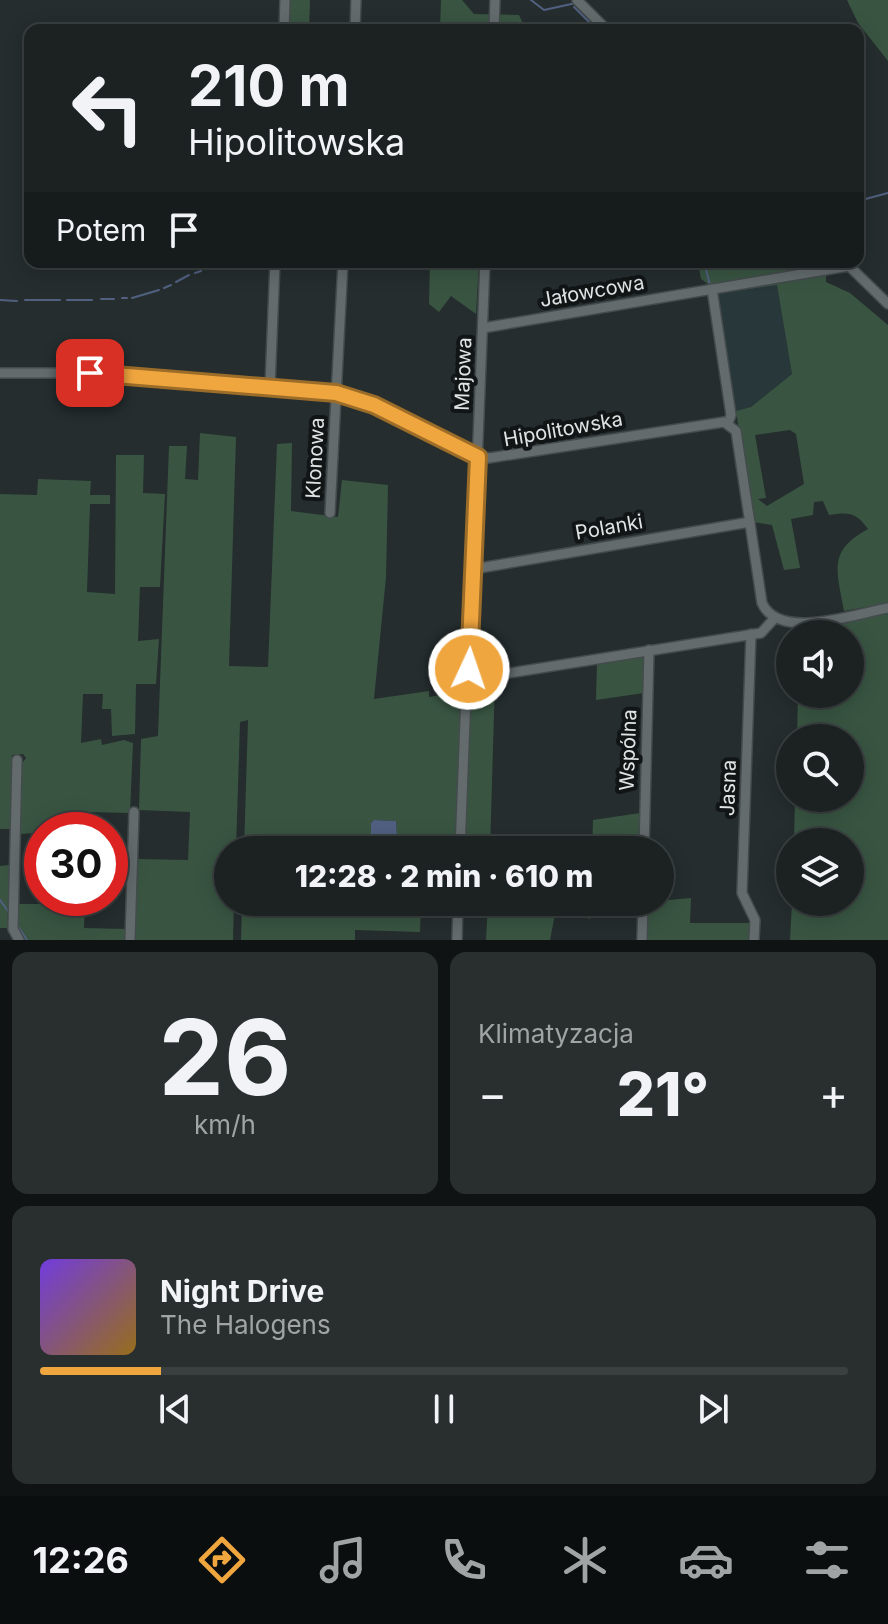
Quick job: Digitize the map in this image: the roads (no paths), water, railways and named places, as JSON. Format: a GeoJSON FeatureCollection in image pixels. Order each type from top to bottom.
{"type":"FeatureCollection","features":[{"type":"Feature","properties":{"kind":"street"},"geometry":{"type":"LineString","coordinates":[[284,24],[285,0]]}},
{"type":"Feature","properties":{"kind":"street"},"geometry":{"type":"LineString","coordinates":[[355,24],[356,0]]}},
{"type":"Feature","properties":{"kind":"street"},"geometry":{"type":"LineString","coordinates":[[494,24],[495,0]]}},
{"type":"Feature","properties":{"kind":"street"},"geometry":{"type":"LineString","coordinates":[[577,0],[601,24]]}},
{"type":"Feature","properties":{"kind":"street"},"geometry":{"type":"LineString","coordinates":[[270,386],[275,268]]}},
{"type":"Feature","properties":{"kind":"street","name":"Klonowa"},"geometry":{"type":"LineString","coordinates":[[330,513],[343,268]]}},
{"type":"Feature","properties":{"kind":"street","name":"Majowa"},"geometry":{"type":"LineString","coordinates":[[461,836],[466,695],[472,679],[469,669],[485,268]]}},
{"type":"Feature","properties":{"kind":"street","name":"Jałowcowa"},"geometry":{"type":"LineString","coordinates":[[483,328],[825,268]]}},
{"type":"Feature","properties":{"kind":"street"},"geometry":{"type":"LineString","coordinates":[[851,268],[888,304]]}},
{"type":"Feature","properties":{"kind":"street"},"geometry":{"type":"LineString","coordinates":[[712,289],[731,415],[728,423],[736,431],[762,603],[774,619],[796,624],[888,608]]}},
{"type":"Feature","properties":{"kind":"street","name":"Hipolitowska"},"geometry":{"type":"LineString","coordinates":[[0,373],[117,373],[336,393],[374,405],[478,457],[500,458],[717,421],[728,423]]}},
{"type":"Feature","properties":{"kind":"street","name":"Polanki"},"geometry":{"type":"LineString","coordinates":[[474,569],[750,522]]}},
{"type":"Feature","properties":{"kind":"street"},"geometry":{"type":"LineString","coordinates":[[472,679],[764,632],[774,619]]}},
{"type":"Feature","properties":{"kind":"street","name":"Jasna"},"geometry":{"type":"LineString","coordinates":[[751,634],[742,893],[755,920],[754,940]]}},
{"type":"Feature","properties":{"kind":"street","name":"Wspólna"},"geometry":{"type":"LineString","coordinates":[[644,836],[649,650]]}},
{"type":"Feature","properties":{"kind":"street"},"geometry":{"type":"LineString","coordinates":[[17,760],[13,929],[19,940]]}},
{"type":"Feature","properties":{"kind":"street"},"geometry":{"type":"LineString","coordinates":[[130,940],[134,812]]}},
{"type":"Feature","properties":{"kind":"street"},"geometry":{"type":"LineString","coordinates":[[457,940],[458,916]]}},
{"type":"Feature","properties":{"kind":"street"},"geometry":{"type":"LineString","coordinates":[[642,940],[643,916]]}},
{"type":"Feature","properties":{"kind":"water"},"geometry":{"type":"Polygon","coordinates":[[[374,820],[396,821],[397,836],[371,836],[374,820]]]}},
{"type":"Feature","properties":{"kind":"waterway"},"geometry":{"type":"LineString","coordinates":[[531,0],[544,10],[576,3]]}},
{"type":"Feature","properties":{"kind":"waterway"},"geometry":{"type":"LineString","coordinates":[[574,7],[591,24]]}},
{"type":"Feature","properties":{"kind":"waterway"},"geometry":{"type":"LineString","coordinates":[[864,199],[888,193]]}},
{"type":"Feature","properties":{"kind":"waterway"},"geometry":{"type":"LineString","coordinates":[[706,268],[710,285]]}},
{"type":"Feature","properties":{"kind":"waterway"},"geometry":{"type":"LineString","coordinates":[[195,273],[201,271]]}},
{"type":"Feature","properties":{"kind":"waterway"},"geometry":{"type":"LineString","coordinates":[[176,282],[189,275]]}},
{"type":"Feature","properties":{"kind":"waterway"},"geometry":{"type":"LineString","coordinates":[[164,288],[171,285]]}},
{"type":"Feature","properties":{"kind":"waterway"},"geometry":{"type":"LineString","coordinates":[[132,298],[159,290]]}},
{"type":"Feature","properties":{"kind":"waterway"},"geometry":{"type":"LineString","coordinates":[[122,298],[127,298]]}},
{"type":"Feature","properties":{"kind":"waterway"},"geometry":{"type":"LineString","coordinates":[[101,299],[114,299]]}},
{"type":"Feature","properties":{"kind":"waterway"},"geometry":{"type":"LineString","coordinates":[[0,300],[17,301]]}},
{"type":"Feature","properties":{"kind":"waterway"},"geometry":{"type":"LineString","coordinates":[[25,300],[60,300]]}},
{"type":"Feature","properties":{"kind":"waterway"},"geometry":{"type":"LineString","coordinates":[[67,300],[92,300]]}},
{"type":"Feature","properties":{"kind":"waterway"},"geometry":{"type":"LineString","coordinates":[[0,900],[8,911]]}},
{"type":"Feature","properties":{"kind":"waterway"},"geometry":{"type":"LineString","coordinates":[[17,925],[27,940]]}}]}
